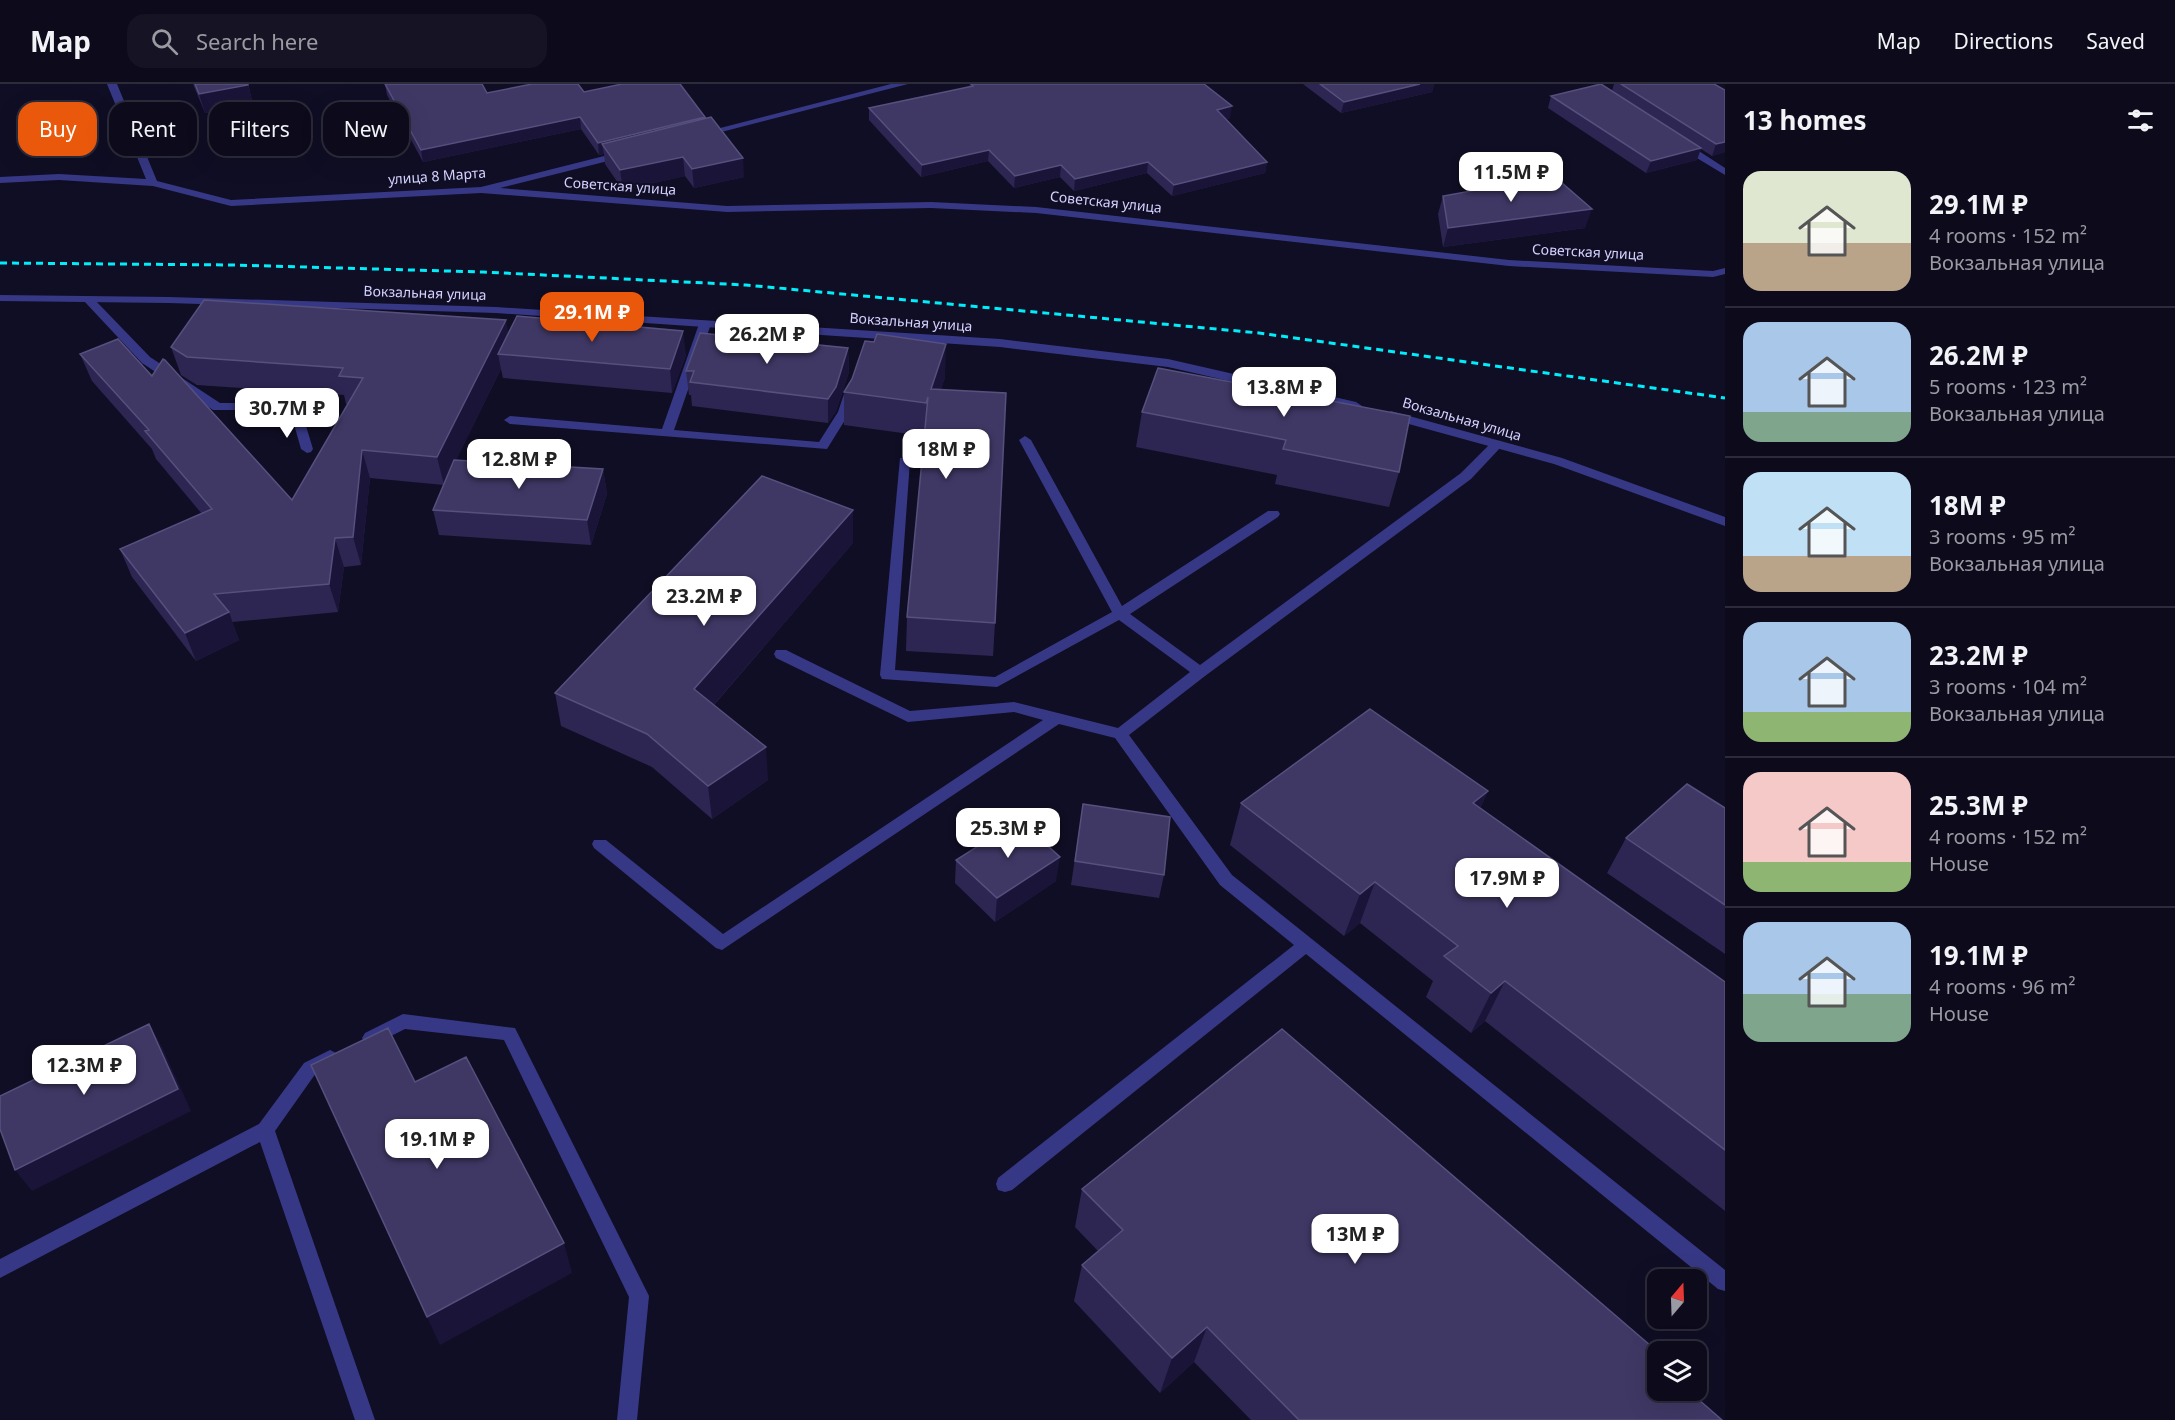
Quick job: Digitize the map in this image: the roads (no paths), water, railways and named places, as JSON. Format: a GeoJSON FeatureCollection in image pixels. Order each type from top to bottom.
{"type":"FeatureCollection","features":[{"type":"Feature","properties":{"kind":"street"},"geometry":{"type":"LineString","coordinates":[[112,84],[153,183]]}},
{"type":"Feature","properties":{"kind":"street"},"geometry":{"type":"LineString","coordinates":[[687,138],[866,88],[903,84]]}},
{"type":"Feature","properties":{"kind":"street"},"geometry":{"type":"LineString","coordinates":[[1676,141],[1725,172]]}},
{"type":"Feature","properties":{"kind":"street","name":"улица 8 Марта"},"geometry":{"type":"LineString","coordinates":[[0,180],[59,177],[153,183],[231,203],[481,190],[630,153]]}},
{"type":"Feature","properties":{"kind":"street","name":"Советская улица"},"geometry":{"type":"LineString","coordinates":[[481,190],[727,209],[931,205],[1036,210],[1509,263],[1713,274],[1725,271]]}},
{"type":"Feature","properties":{"kind":"street","name":"Вокзальная улица"},"geometry":{"type":"LineString","coordinates":[[0,298],[496,310],[705,324],[867,340],[1000,343],[1168,363],[1375,411],[1558,461],[1725,522]]}},
{"type":"Feature","properties":{"kind":"street"},"geometry":{"type":"LineString","coordinates":[[88,299],[146,360],[217,407],[295,406],[307,449]]}},
{"type":"Feature","properties":{"kind":"street"},"geometry":{"type":"LineString","coordinates":[[666,433],[705,324]]}},
{"type":"Feature","properties":{"kind":"street"},"geometry":{"type":"LineString","coordinates":[[510,420],[823,446],[844,412],[855,379]]}},
{"type":"Feature","properties":{"kind":"street"},"geometry":{"type":"LineString","coordinates":[[1025,440],[1120,614],[1200,672]]}},
{"type":"Feature","properties":{"kind":"street"},"geometry":{"type":"LineString","coordinates":[[1120,734],[1200,672],[1466,476],[1497,444]]}},
{"type":"Feature","properties":{"kind":"street"},"geometry":{"type":"LineString","coordinates":[[904,461],[887,675],[997,682],[1120,614],[1273,514]]}},
{"type":"Feature","properties":{"kind":"street"},"geometry":{"type":"LineString","coordinates":[[781,654],[908,717],[1014,706],[1120,734],[1226,880],[1725,1282]]}},
{"type":"Feature","properties":{"kind":"street"},"geometry":{"type":"LineString","coordinates":[[600,844],[722,943],[1057,718]]}},
{"type":"Feature","properties":{"kind":"street"},"geometry":{"type":"LineString","coordinates":[[1005,1184],[1306,945]]}},
{"type":"Feature","properties":{"kind":"street"},"geometry":{"type":"LineString","coordinates":[[0,1269],[265,1130],[310,1068],[403,1021],[509,1033],[639,1296],[627,1420]]}},
{"type":"Feature","properties":{"kind":"street"},"geometry":{"type":"LineString","coordinates":[[265,1130],[365,1420]]}},
{"type":"Feature","properties":{"kind":"railway"},"geometry":{"type":"LineString","coordinates":[[0,263],[233,265],[483,272],[746,285],[1259,333],[1725,398]]}}]}
